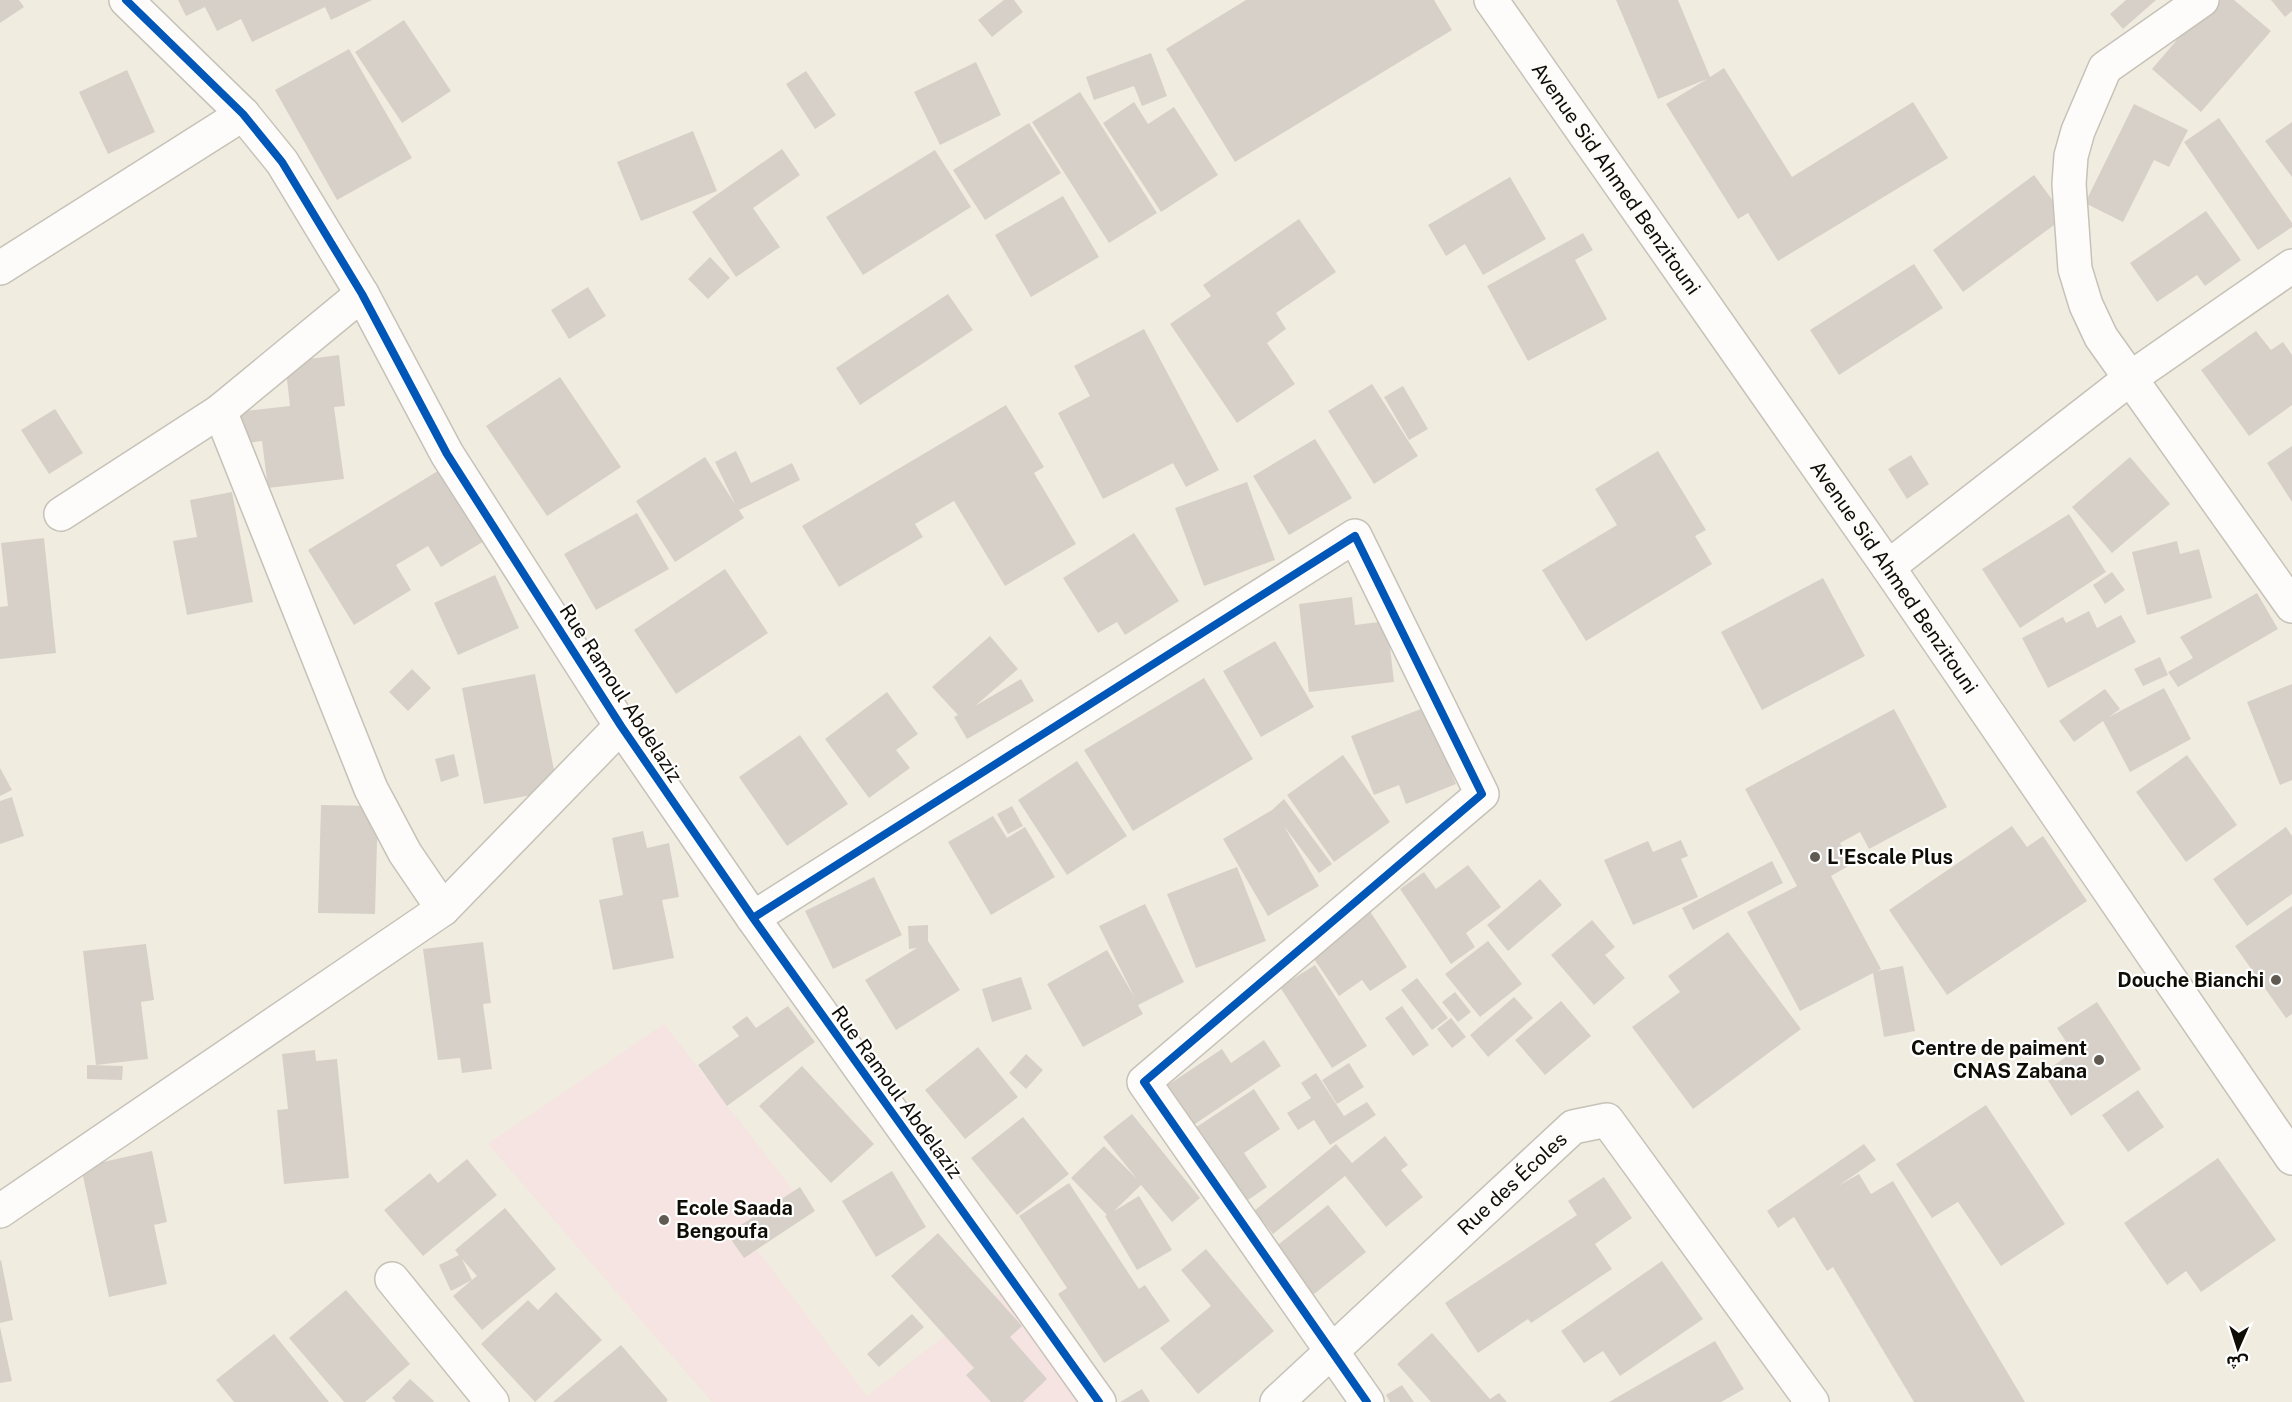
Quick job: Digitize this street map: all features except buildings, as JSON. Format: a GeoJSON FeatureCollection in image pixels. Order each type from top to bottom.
{"type":"FeatureCollection","features":[{"type":"Feature","properties":{"kind":"street","name":"Rue Ramoul Abdelaziz"},"geometry":{"type":"LineString","coordinates":[[126,0],[243,114],[282,162],[362,294],[447,454],[621,726],[753,918],[1099,1402]]}},
{"type":"Feature","properties":{"kind":"street","name":"Avenue Sid Ahmed Benzitouni"},"geometry":{"type":"LineString","coordinates":[[1491,0],[1888,567],[2292,1158]]}},
{"type":"Feature","properties":{"kind":"street"},"geometry":{"type":"LineString","coordinates":[[2202,0],[2105,68],[2091,98],[2071,156],[2069,184],[2075,269],[2086,305],[2101,337],[2132,377],[2292,606]]}},
{"type":"Feature","properties":{"kind":"street"},"geometry":{"type":"LineString","coordinates":[[0,268],[243,114]]}},
{"type":"Feature","properties":{"kind":"street"},"geometry":{"type":"LineString","coordinates":[[1888,567],[2132,377],[2292,266]]}},
{"type":"Feature","properties":{"kind":"street"},"geometry":{"type":"LineString","coordinates":[[61,514],[220,411],[362,294]]}},
{"type":"Feature","properties":{"kind":"street"},"geometry":{"type":"LineString","coordinates":[[220,411],[371,789],[405,853],[443,909]]}},
{"type":"Feature","properties":{"kind":"street"},"geometry":{"type":"LineString","coordinates":[[753,918],[1355,536],[1482,794],[1144,1082],[1367,1402]]}},
{"type":"Feature","properties":{"kind":"street"},"geometry":{"type":"LineString","coordinates":[[0,1211],[443,909],[621,726]]}},
{"type":"Feature","properties":{"kind":"street","name":"Rue des Écoles"},"geometry":{"type":"LineString","coordinates":[[1277,1402],[1573,1127],[1607,1120],[1812,1402]]}},
{"type":"Feature","properties":{"kind":"street"},"geometry":{"type":"LineString","coordinates":[[392,1279],[492,1402]]}},
{"type":"Feature","properties":{"kind":"shaded area","name":"Ecole Saada Bengoufa"},"geometry":{"type":"Polygon","coordinates":[[[664,1024],[800,1199],[750,1240],[867,1396],[1006,1288],[1088,1402],[712,1402],[488,1144],[664,1024]]]}},
{"type":"Feature","properties":{"kind":"cycle path"},"geometry":{"type":"LineString","coordinates":[[126,0],[243,114],[282,162],[362,294],[447,454],[621,726],[753,918],[1099,1402]]}},
{"type":"Feature","properties":{"kind":"cycle path"},"geometry":{"type":"LineString","coordinates":[[753,918],[1355,536],[1482,794],[1144,1082],[1367,1402]]}},
{"type":"Feature","properties":{"kind":"place","name":"L'Escale Plus"},"geometry":{"type":"Point","coordinates":[1815,857]}},
{"type":"Feature","properties":{"kind":"place","name":"Douche Bianchi"},"geometry":{"type":"Point","coordinates":[2276,980]}},
{"type":"Feature","properties":{"kind":"place","name":"Centre de paiment CNAS Zabana"},"geometry":{"type":"Point","coordinates":[2099,1060]}},
{"type":"Feature","properties":{"kind":"place","name":"Ecole Saada Bengoufa"},"geometry":{"type":"Point","coordinates":[664,1220]}}]}
